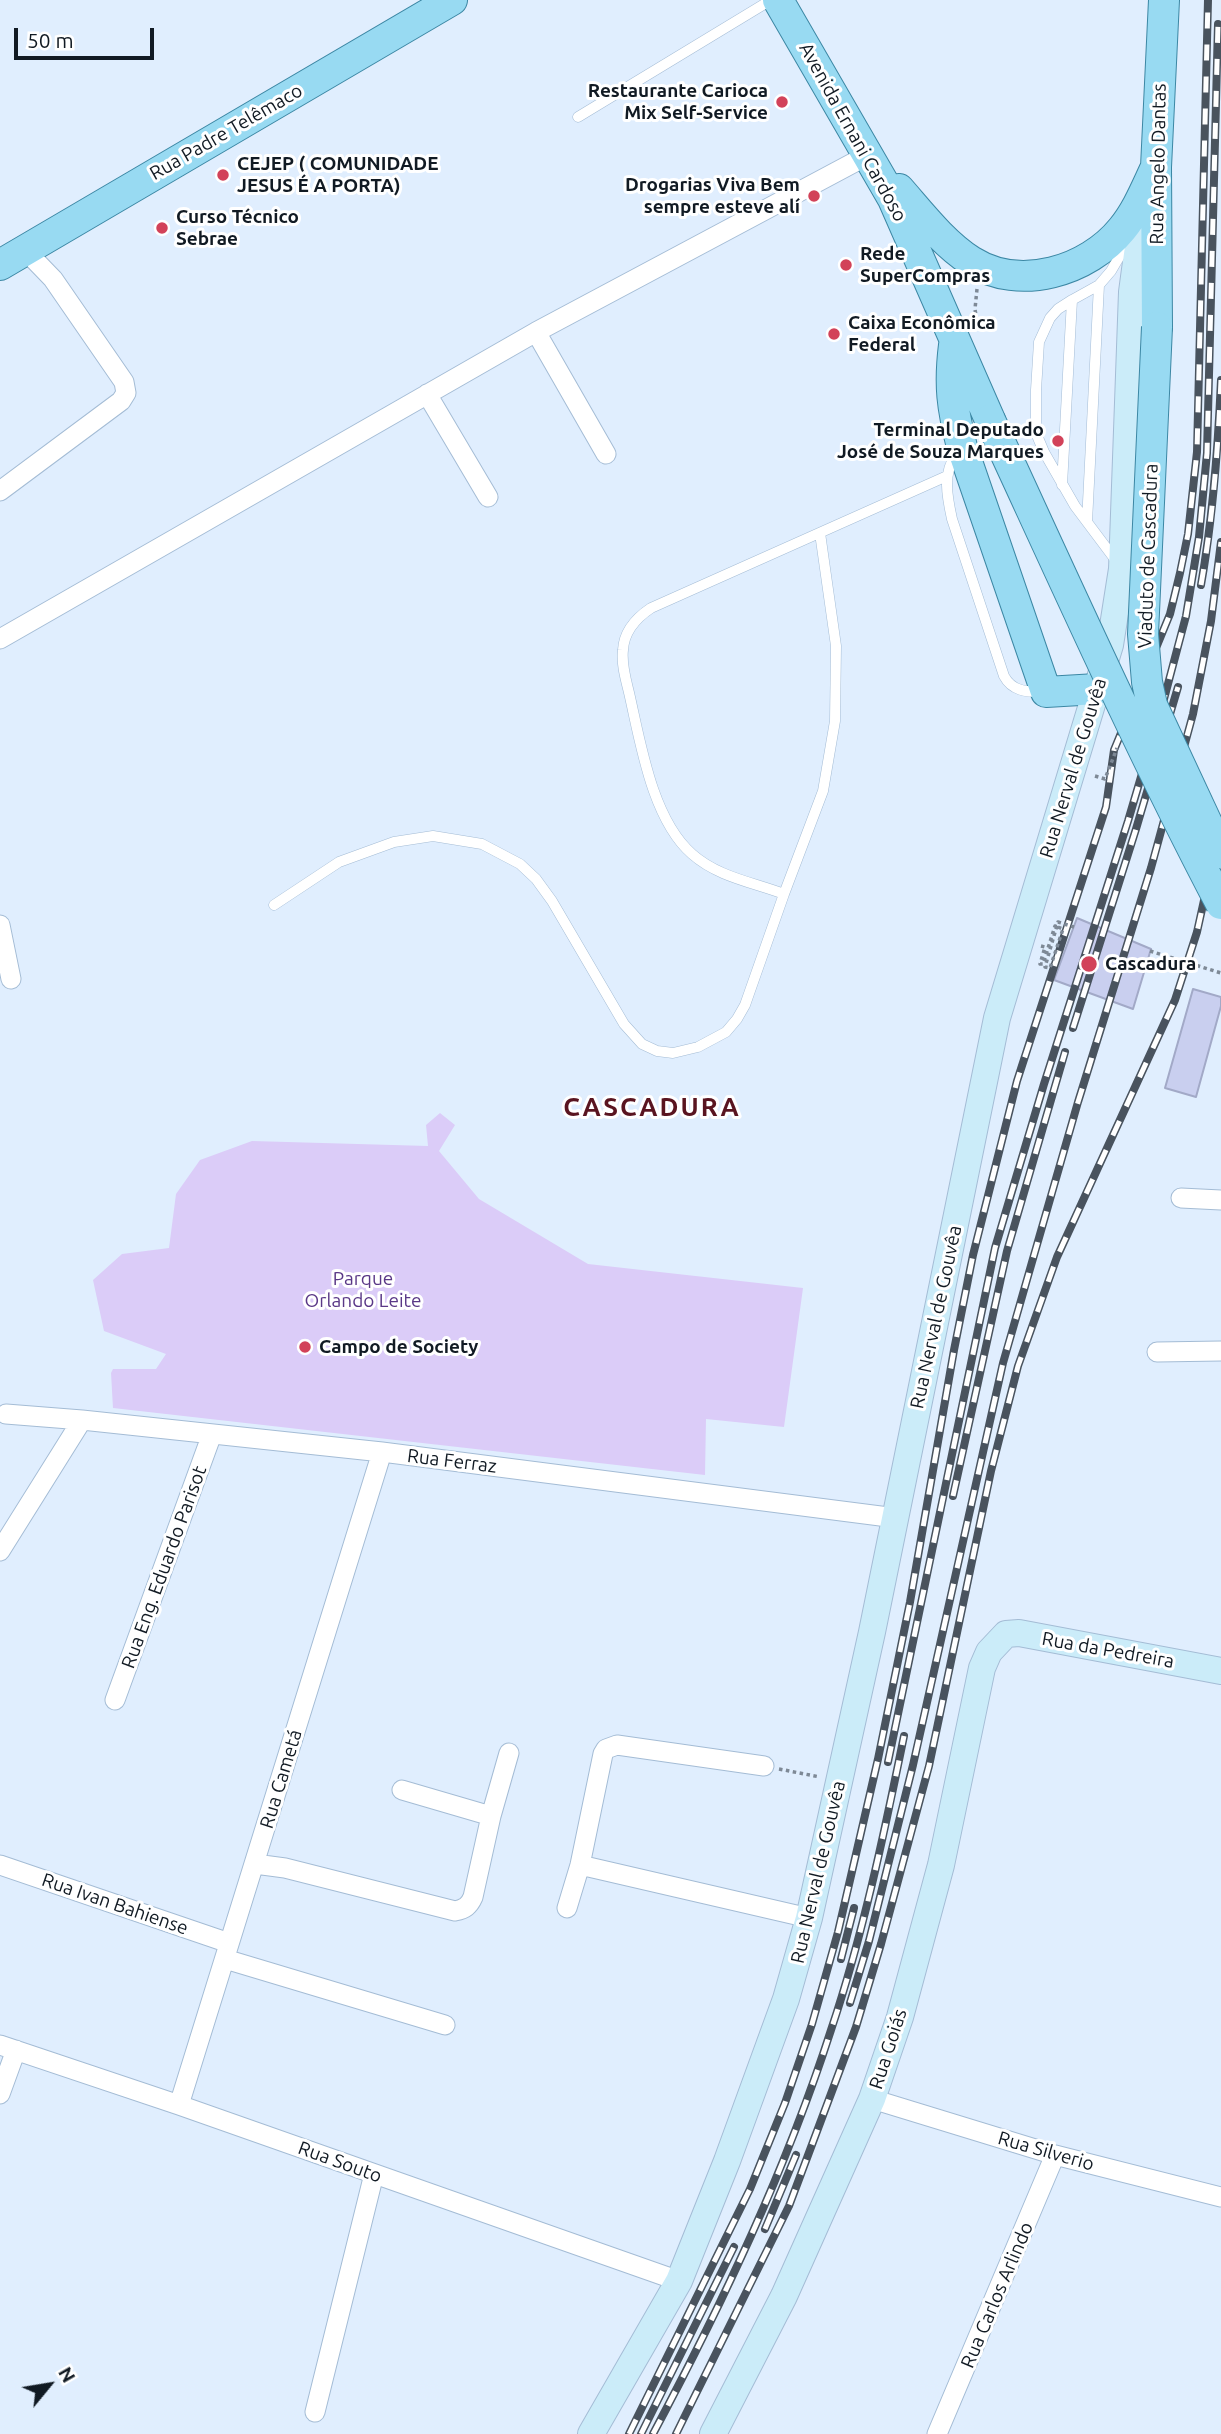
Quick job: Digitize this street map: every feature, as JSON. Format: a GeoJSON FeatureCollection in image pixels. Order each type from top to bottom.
{"type":"FeatureCollection","features":[{"type":"Feature","properties":{"kind":"main road","name":"Rua Padre Telêmaco"},"geometry":{"type":"LineString","coordinates":[[12,257],[452,0]]}},
{"type":"Feature","properties":{"kind":"main road","name":"Avenida Ernani Cardoso"},"geometry":{"type":"LineString","coordinates":[[778,0],[893,199],[990,420],[1137,735],[1221,904]]}},
{"type":"Feature","properties":{"kind":"main road","name":"Rua Angelo Dantas"},"geometry":{"type":"LineString","coordinates":[[1157,327],[1156,167],[1164,0]]}},
{"type":"Feature","properties":{"kind":"main road"},"geometry":{"type":"LineString","coordinates":[[868,155],[939,234],[969,260],[997,272],[1015,275],[1059,272],[1074,267],[1106,245],[1132,216],[1156,167]]}},
{"type":"Feature","properties":{"kind":"main road","name":"Rua Nerval de Gouvêa"},"geometry":{"type":"LineString","coordinates":[[591,2434],[679,2281],[727,2161],[786,1999],[808,1918],[896,1518],[997,1018],[1110,645],[1122,569],[1132,292],[1140,232],[1156,167]]}},
{"type":"Feature","properties":{"kind":"main road","name":"Viaduto de Cascadura"},"geometry":{"type":"LineString","coordinates":[[1157,327],[1143,634],[1147,682],[1160,725],[1221,853]]}},
{"type":"Feature","properties":{"kind":"main road"},"geometry":{"type":"LineString","coordinates":[[954,341],[952,407],[962,447],[1046,692],[1097,689]]}},
{"type":"Feature","properties":{"kind":"main road","name":"Rua da Pedreira"},"geometry":{"type":"LineString","coordinates":[[997,1641],[1006,1634],[1019,1633],[1221,1671]]}},
{"type":"Feature","properties":{"kind":"main road","name":"Rua Goiás"},"geometry":{"type":"LineString","coordinates":[[713,2434],[784,2296],[872,2099],[900,2017],[941,1865],[982,1668],[997,1641]]}},
{"type":"Feature","properties":{"kind":"street"},"geometry":{"type":"LineString","coordinates":[[0,639],[536,332],[868,155]]}},
{"type":"Feature","properties":{"kind":"street"},"geometry":{"type":"LineString","coordinates":[[0,491],[121,401],[126,393],[124,383],[53,279],[12,257]]}},
{"type":"Feature","properties":{"kind":"street"},"geometry":{"type":"LineString","coordinates":[[536,332],[606,454]]}},
{"type":"Feature","properties":{"kind":"street"},"geometry":{"type":"LineString","coordinates":[[427,394],[488,497]]}},
{"type":"Feature","properties":{"kind":"street"},"geometry":{"type":"LineString","coordinates":[[0,925],[11,979]]}},
{"type":"Feature","properties":{"kind":"street"},"geometry":{"type":"LineString","coordinates":[[1181,1198],[1221,1200]]}},
{"type":"Feature","properties":{"kind":"street"},"geometry":{"type":"LineString","coordinates":[[1157,1353],[1221,1351]]}},
{"type":"Feature","properties":{"kind":"street","name":"Rua Ferraz"},"geometry":{"type":"LineString","coordinates":[[6,1414],[382,1452],[896,1518]]}},
{"type":"Feature","properties":{"kind":"street"},"geometry":{"type":"LineString","coordinates":[[0,1551],[82,1420]]}},
{"type":"Feature","properties":{"kind":"street","name":"Rua Eng. Eduardo Parisot"},"geometry":{"type":"LineString","coordinates":[[115,1700],[212,1434]]}},
{"type":"Feature","properties":{"kind":"street","name":"Rua Cametá"},"geometry":{"type":"LineString","coordinates":[[179,2105],[382,1452]]}},
{"type":"Feature","properties":{"kind":"street"},"geometry":{"type":"LineString","coordinates":[[567,1908],[580,1865],[603,1754],[611,1746],[764,1766]]}},
{"type":"Feature","properties":{"kind":"street"},"geometry":{"type":"LineString","coordinates":[[255,1864],[285,1868],[456,1911],[462,1910],[473,1898],[491,1816],[509,1752]]}},
{"type":"Feature","properties":{"kind":"street"},"geometry":{"type":"LineString","coordinates":[[402,1790],[491,1816]]}},
{"type":"Feature","properties":{"kind":"street","name":"Rua Ivan Bahiense"},"geometry":{"type":"LineString","coordinates":[[0,1865],[227,1951],[445,2025]]}},
{"type":"Feature","properties":{"kind":"street"},"geometry":{"type":"LineString","coordinates":[[580,1865],[808,1918]]}},
{"type":"Feature","properties":{"kind":"street"},"geometry":{"type":"LineString","coordinates":[[0,2094],[8,2047]]}},
{"type":"Feature","properties":{"kind":"street","name":"Rua Souto"},"geometry":{"type":"LineString","coordinates":[[8,2047],[679,2281]]}},
{"type":"Feature","properties":{"kind":"street","name":"Rua Silverio"},"geometry":{"type":"LineString","coordinates":[[872,2099],[1055,2155],[1221,2197]]}},
{"type":"Feature","properties":{"kind":"street","name":"Rua Carlos Arlindo"},"geometry":{"type":"LineString","coordinates":[[937,2434],[1055,2155]]}},
{"type":"Feature","properties":{"kind":"street"},"geometry":{"type":"LineString","coordinates":[[315,2412],[374,2175]]}},
{"type":"Feature","properties":{"kind":"lane"},"geometry":{"type":"LineString","coordinates":[[578,117],[771,0]]}},
{"type":"Feature","properties":{"kind":"lane"},"geometry":{"type":"LineString","coordinates":[[1122,569],[1062,485],[1036,433],[1036,390],[1041,334],[1058,309],[1099,285],[1111,271],[1128,243],[1156,167]]}},
{"type":"Feature","properties":{"kind":"lane"},"geometry":{"type":"LineString","coordinates":[[1087,523],[1099,285]]}},
{"type":"Feature","properties":{"kind":"lane"},"geometry":{"type":"LineString","coordinates":[[1062,485],[1072,300]]}},
{"type":"Feature","properties":{"kind":"lane"},"geometry":{"type":"LineString","coordinates":[[962,447],[951,460],[947,476],[947,495],[952,519],[1004,676],[1013,687],[1022,691],[1046,692]]}},
{"type":"Feature","properties":{"kind":"lane"},"geometry":{"type":"LineString","coordinates":[[784,894],[712,869],[690,853],[669,826],[657,797],[639,737],[622,652],[628,630],[651,608],[947,476]]}},
{"type":"Feature","properties":{"kind":"lane"},"geometry":{"type":"LineString","coordinates":[[274,905],[340,862],[394,842],[433,836],[482,844],[520,864],[536,879],[552,901],[624,1024],[642,1044],[657,1051],[673,1053],[698,1047],[726,1032],[745,1005],[823,791],[835,721],[836,646],[820,533]]}},
{"type":"Feature","properties":{"kind":"path"},"geometry":{"type":"LineString","coordinates":[[1096,776],[1105,779],[1117,747]]}},
{"type":"Feature","properties":{"kind":"path"},"geometry":{"type":"LineString","coordinates":[[1045,947],[1040,964],[1043,964],[1055,926],[1058,927],[1063,929],[1050,968],[1045,967],[1058,922],[1074,927]]}},
{"type":"Feature","properties":{"kind":"path"},"geometry":{"type":"LineString","coordinates":[[1150,951],[1221,973]]}},
{"type":"Feature","properties":{"kind":"path"},"geometry":{"type":"LineString","coordinates":[[764,1766],[839,1781]]}},
{"type":"Feature","properties":{"kind":"green space","name":"Parque Orlando Leite"},"geometry":{"type":"Polygon","coordinates":[[[440,1113],[455,1125],[439,1151],[479,1199],[588,1264],[803,1288],[784,1427],[706,1419],[705,1475],[113,1408],[113,1369],[156,1369],[166,1354],[104,1331],[93,1280],[122,1254],[169,1248],[176,1194],[200,1160],[252,1141],[428,1146],[426,1125],[440,1113]]]}},
{"type":"Feature","properties":{"kind":"building"},"geometry":{"type":"Polygon","coordinates":[[[1077,918],[1151,949],[1133,1009],[1054,980],[1077,918]]]}},
{"type":"Feature","properties":{"kind":"building"},"geometry":{"type":"Polygon","coordinates":[[[1193,989],[1221,997],[1221,1006],[1196,1097],[1165,1088],[1193,989]]]}},
{"type":"Feature","properties":{"kind":"railway"},"geometry":{"type":"LineString","coordinates":[[629,2434],[750,2189],[785,2103],[812,2024],[838,1932],[878,1759],[910,1602],[973,1255],[1017,1081],[1106,807],[1114,750],[1170,614],[1180,573],[1188,534],[1197,452],[1208,0]]}},
{"type":"Feature","properties":{"kind":"railway"},"geometry":{"type":"LineString","coordinates":[[888,1762],[995,1248],[1128,821],[1186,616],[1199,537],[1207,453],[1218,24]]}},
{"type":"Feature","properties":{"kind":"railway"},"geometry":{"type":"LineString","coordinates":[[1201,585],[1214,483],[1221,380]]}},
{"type":"Feature","properties":{"kind":"railway"},"geometry":{"type":"LineString","coordinates":[[850,2003],[869,1941],[913,1765],[1003,1363],[1078,1102],[1151,868],[1193,714],[1211,621],[1221,542]]}},
{"type":"Feature","properties":{"kind":"railway"},"geometry":{"type":"LineString","coordinates":[[1073,1028],[1178,687]]}},
{"type":"Feature","properties":{"kind":"railway"},"geometry":{"type":"LineString","coordinates":[[676,2434],[789,2206],[856,2027],[929,1766],[991,1471],[1018,1366],[1057,1257],[1175,1000],[1197,932],[1221,823]]}},
{"type":"Feature","properties":{"kind":"railway"},"geometry":{"type":"LineString","coordinates":[[953,1496],[1007,1251],[1065,1052]]}},
{"type":"Feature","properties":{"kind":"railway"},"geometry":{"type":"LineString","coordinates":[[653,2434],[704,2336],[751,2236],[813,2082],[843,1994],[863,1921],[904,1736]]}},
{"type":"Feature","properties":{"kind":"railway"},"geometry":{"type":"LineString","coordinates":[[841,1959],[854,1908]]}},
{"type":"Feature","properties":{"kind":"railway"},"geometry":{"type":"LineString","coordinates":[[765,2229],[796,2155]]}},
{"type":"Feature","properties":{"kind":"railway"},"geometry":{"type":"LineString","coordinates":[[641,2434],[734,2247]]}},
{"type":"Feature","properties":{"kind":"place","name":"Restaurante Carioca Mix Self-Service"},"geometry":{"type":"Point","coordinates":[782,102]}},
{"type":"Feature","properties":{"kind":"place","name":"CEJEP ( COMUNIDADE JESUS É A PORTA)"},"geometry":{"type":"Point","coordinates":[223,175]}},
{"type":"Feature","properties":{"kind":"place","name":"Drogarias Viva Bem sempre esteve alí"},"geometry":{"type":"Point","coordinates":[814,196]}},
{"type":"Feature","properties":{"kind":"place","name":"Curso Técnico Sebrae"},"geometry":{"type":"Point","coordinates":[162,228]}},
{"type":"Feature","properties":{"kind":"place","name":"Rede SuperCompras"},"geometry":{"type":"Point","coordinates":[846,265]}},
{"type":"Feature","properties":{"kind":"place","name":"Caixa Econômica Federal"},"geometry":{"type":"Point","coordinates":[834,334]}},
{"type":"Feature","properties":{"kind":"place","name":"Terminal Deputado José de Souza Marques"},"geometry":{"type":"Point","coordinates":[1058,441]}},
{"type":"Feature","properties":{"kind":"place","name":"Cascadura"},"geometry":{"type":"Point","coordinates":[1089,964]}},
{"type":"Feature","properties":{"kind":"place","name":"Campo de Society"},"geometry":{"type":"Point","coordinates":[305,1347]}},
{"type":"Feature","properties":{"kind":"district","name":"CASCADURA"},"geometry":{"type":"Point","coordinates":[652,1107]}}]}
